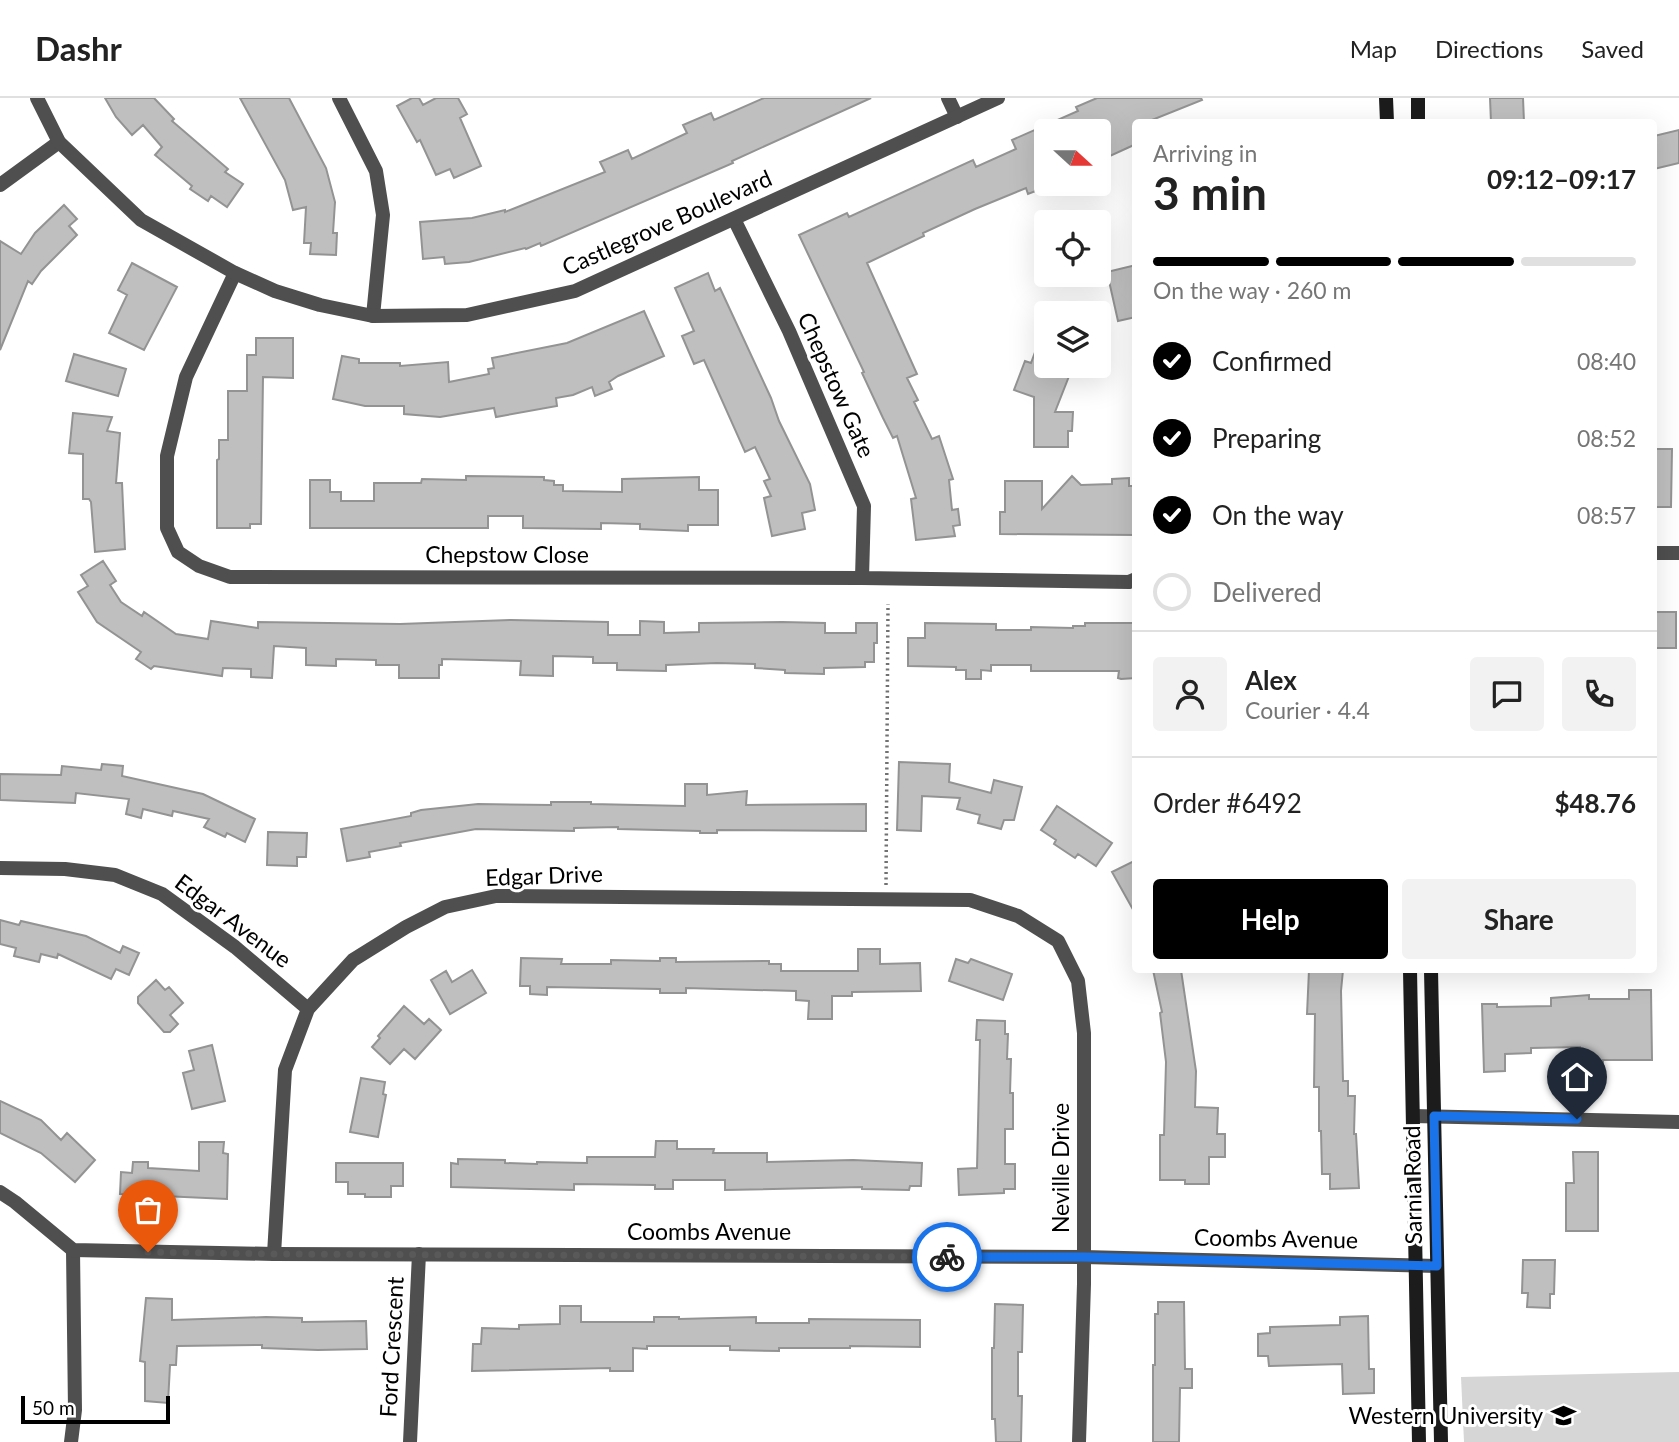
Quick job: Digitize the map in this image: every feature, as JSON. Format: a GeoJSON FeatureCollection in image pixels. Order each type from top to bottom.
{"type":"FeatureCollection","features":[{"type":"Feature","properties":{"kind":"main road"},"geometry":{"type":"LineString","coordinates":[[1386,98],[1387,119]]}},
{"type":"Feature","properties":{"kind":"main road"},"geometry":{"type":"LineString","coordinates":[[1418,98],[1418,119]]}},
{"type":"Feature","properties":{"kind":"main road","name":"Sarnia Road"},"geometry":{"type":"LineString","coordinates":[[1410,973],[1419,1442]]}},
{"type":"Feature","properties":{"kind":"main road","name":"Sarnia Road"},"geometry":{"type":"LineString","coordinates":[[1431,973],[1441,1442]]}},
{"type":"Feature","properties":{"kind":"street","name":"Castlegrove Boulevard"},"geometry":{"type":"LineString","coordinates":[[37,98],[59,142],[141,220],[235,273],[275,291],[320,305],[373,316],[467,315],[575,291],[998,98]]}},
{"type":"Feature","properties":{"kind":"street"},"geometry":{"type":"LineString","coordinates":[[339,98],[376,171],[383,215],[373,316]]}},
{"type":"Feature","properties":{"kind":"street"},"geometry":{"type":"LineString","coordinates":[[948,98],[957,117]]}},
{"type":"Feature","properties":{"kind":"street"},"geometry":{"type":"LineString","coordinates":[[0,185],[59,142]]}},
{"type":"Feature","properties":{"kind":"street","name":"Chepstow Gate"},"geometry":{"type":"LineString","coordinates":[[734,219],[789,331],[864,506],[862,578]]}},
{"type":"Feature","properties":{"kind":"street","name":"Chepstow Close"},"geometry":{"type":"LineString","coordinates":[[235,273],[186,377],[167,456],[167,528],[178,552],[198,566],[230,577],[1132,581]]}},
{"type":"Feature","properties":{"kind":"street"},"geometry":{"type":"LineString","coordinates":[[1657,553],[1679,554]]}},
{"type":"Feature","properties":{"kind":"street","name":"Edgar Avenue"},"geometry":{"type":"LineString","coordinates":[[0,868],[65,869],[115,875],[162,894],[234,947],[308,1009]]}},
{"type":"Feature","properties":{"kind":"street","name":"Edgar Drive"},"geometry":{"type":"LineString","coordinates":[[274,1254],[285,1070],[308,1009],[353,960],[406,927],[445,907],[496,896],[970,900],[1018,916],[1058,941]]}},
{"type":"Feature","properties":{"kind":"street","name":"Neville Drive"},"geometry":{"type":"LineString","coordinates":[[1058,941],[1078,981],[1084,1033],[1084,1257],[1079,1442]]}},
{"type":"Feature","properties":{"kind":"street"},"geometry":{"type":"LineString","coordinates":[[1413,1116],[1679,1122]]}},
{"type":"Feature","properties":{"kind":"street"},"geometry":{"type":"LineString","coordinates":[[0,1192],[73,1250],[75,1430],[71,1442]]}},
{"type":"Feature","properties":{"kind":"street","name":"Coombs Avenue"},"geometry":{"type":"LineString","coordinates":[[73,1250],[274,1254],[1084,1257],[1437,1266]]}},
{"type":"Feature","properties":{"kind":"street","name":"Ford Crescent"},"geometry":{"type":"LineString","coordinates":[[410,1442],[419,1254]]}},
{"type":"Feature","properties":{"kind":"path"},"geometry":{"type":"LineString","coordinates":[[886,899],[888,604]]}},
{"type":"Feature","properties":{"kind":"shaded area","name":"Western University"},"geometry":{"type":"Polygon","coordinates":[[[1679,1372],[1679,1442],[1464,1442],[1461,1377],[1679,1372]]]}},
{"type":"Feature","properties":{"kind":"building"},"geometry":{"type":"Polygon","coordinates":[[[105,98],[154,98],[174,119],[172,121],[228,169],[225,172],[243,184],[227,207],[211,196],[208,201],[190,189],[192,186],[155,155],[162,147],[143,125],[132,135],[116,117],[105,98]]]}},
{"type":"Feature","properties":{"kind":"building"},"geometry":{"type":"Polygon","coordinates":[[[240,98],[289,98],[326,168],[335,202],[333,233],[337,233],[336,255],[310,254],[311,243],[304,243],[306,207],[293,210],[285,180],[240,98]]]}},
{"type":"Feature","properties":{"kind":"building"},"geometry":{"type":"Polygon","coordinates":[[[412,98],[419,98],[423,105],[436,98],[458,98],[467,114],[460,118],[481,166],[454,178],[450,169],[436,175],[420,140],[417,142],[397,106],[412,98]]]}},
{"type":"Feature","properties":{"kind":"building"},"geometry":{"type":"Polygon","coordinates":[[[764,98],[871,98],[732,161],[733,163],[541,246],[540,243],[526,249],[469,262],[445,264],[444,257],[423,259],[420,222],[472,218],[505,212],[605,172],[600,162],[628,150],[632,159],[687,133],[683,125],[711,113],[714,120],[764,98]]]}},
{"type":"Feature","properties":{"kind":"building"},"geometry":{"type":"Polygon","coordinates":[[[1097,98],[1202,100],[1154,119],[1132,119],[1132,146],[1111,156],[1111,119],[1060,119],[1078,111],[1076,107],[1097,98]]]}},
{"type":"Feature","properties":{"kind":"building"},"geometry":{"type":"Polygon","coordinates":[[[1490,98],[1523,98],[1524,119],[1491,119],[1490,98]]]}},
{"type":"Feature","properties":{"kind":"building"},"geometry":{"type":"Polygon","coordinates":[[[1034,130],[1034,192],[1028,194],[1026,188],[975,209],[867,263],[917,374],[907,378],[918,400],[914,402],[932,439],[939,436],[953,479],[949,480],[952,510],[958,509],[960,525],[953,526],[955,536],[916,540],[911,499],[916,498],[897,436],[893,438],[883,418],[799,235],[847,213],[849,217],[973,160],[976,167],[1016,149],[1012,140],[1034,130]]]}},
{"type":"Feature","properties":{"kind":"building"},"geometry":{"type":"Polygon","coordinates":[[[1679,130],[1679,163],[1657,168],[1657,135],[1679,130]]]}},
{"type":"Feature","properties":{"kind":"building"},"geometry":{"type":"Polygon","coordinates":[[[64,205],[77,219],[69,226],[77,235],[41,271],[32,284],[28,281],[0,350],[0,241],[21,254],[35,233],[64,205]]]}},
{"type":"Feature","properties":{"kind":"building"},"geometry":{"type":"Polygon","coordinates":[[[132,263],[177,287],[144,350],[109,333],[127,295],[118,290],[132,263]]]}},
{"type":"Feature","properties":{"kind":"building"},"geometry":{"type":"Polygon","coordinates":[[[1132,266],[1132,318],[1118,321],[1110,287],[1111,271],[1132,266]]]}},
{"type":"Feature","properties":{"kind":"building"},"geometry":{"type":"Polygon","coordinates":[[[708,273],[715,291],[720,288],[810,484],[815,510],[802,513],[805,529],[772,536],[764,498],[771,496],[764,481],[770,479],[755,447],[745,452],[704,360],[694,364],[682,336],[694,331],[675,288],[708,273]]]}},
{"type":"Feature","properties":{"kind":"building"},"geometry":{"type":"Polygon","coordinates":[[[644,311],[664,356],[618,376],[609,382],[612,389],[595,396],[592,387],[556,398],[557,406],[496,417],[494,408],[440,417],[404,414],[404,406],[365,406],[333,399],[342,356],[359,359],[359,363],[400,363],[400,366],[448,362],[449,382],[489,374],[488,369],[494,368],[492,358],[567,343],[644,311]]]}},
{"type":"Feature","properties":{"kind":"building"},"geometry":{"type":"Polygon","coordinates":[[[256,338],[293,338],[293,378],[263,377],[261,524],[250,524],[250,528],[217,528],[217,460],[219,440],[228,440],[228,391],[247,391],[247,355],[256,355],[256,338]]]}},
{"type":"Feature","properties":{"kind":"building"},"geometry":{"type":"Polygon","coordinates":[[[74,354],[126,369],[118,396],[66,381],[74,354]]]}},
{"type":"Feature","properties":{"kind":"building"},"geometry":{"type":"Polygon","coordinates":[[[1034,355],[1034,378],[1068,378],[1055,412],[1073,412],[1072,431],[1068,431],[1068,447],[1034,447],[1034,397],[1014,390],[1025,361],[1031,363],[1034,355]]]}},
{"type":"Feature","properties":{"kind":"building"},"geometry":{"type":"Polygon","coordinates":[[[73,413],[112,417],[107,431],[120,433],[116,483],[122,483],[125,549],[95,552],[91,502],[89,499],[83,499],[83,454],[69,453],[73,413]]]}},
{"type":"Feature","properties":{"kind":"building"},"geometry":{"type":"Polygon","coordinates":[[[1657,449],[1672,449],[1671,507],[1657,507],[1657,449]]]}},
{"type":"Feature","properties":{"kind":"building"},"geometry":{"type":"Polygon","coordinates":[[[466,476],[544,477],[544,480],[554,481],[554,485],[563,485],[563,491],[622,492],[622,479],[699,477],[699,490],[718,490],[718,525],[688,525],[688,531],[640,529],[640,524],[601,523],[601,529],[523,528],[523,516],[488,516],[488,528],[310,528],[310,480],[330,480],[330,492],[341,492],[341,501],[374,501],[374,483],[421,483],[422,479],[466,480],[466,476]]]}},
{"type":"Feature","properties":{"kind":"building"},"geometry":{"type":"Polygon","coordinates":[[[1072,476],[1081,485],[1112,484],[1112,479],[1129,478],[1129,486],[1132,486],[1132,535],[1000,534],[1000,512],[1005,512],[1005,481],[1042,481],[1042,509],[1072,476]]]}},
{"type":"Feature","properties":{"kind":"building"},"geometry":{"type":"Polygon","coordinates":[[[103,561],[116,581],[110,585],[121,602],[142,616],[144,612],[176,634],[208,639],[211,621],[258,628],[258,622],[400,624],[511,620],[608,622],[608,635],[640,635],[640,621],[664,622],[664,633],[699,632],[699,623],[782,622],[825,623],[825,633],[856,633],[856,623],[877,623],[877,643],[874,643],[874,662],[865,662],[865,667],[824,668],[824,674],[785,673],[785,670],[755,668],[755,664],[717,663],[666,665],[666,671],[617,670],[617,663],[593,663],[593,657],[553,656],[553,676],[520,675],[521,661],[442,659],[439,678],[399,678],[399,665],[376,665],[376,660],[336,659],[336,666],[306,665],[306,648],[274,646],[272,678],[251,677],[251,669],[223,668],[222,676],[154,666],[151,669],[136,659],[141,652],[97,622],[78,592],[88,586],[81,575],[103,561]]]}},
{"type":"Feature","properties":{"kind":"building"},"geometry":{"type":"Polygon","coordinates":[[[1657,612],[1676,612],[1676,648],[1657,648],[1657,612]]]}},
{"type":"Feature","properties":{"kind":"building"},"geometry":{"type":"Polygon","coordinates":[[[925,623],[996,624],[996,630],[1031,630],[1031,627],[1073,628],[1085,626],[1085,623],[1132,623],[1132,678],[1118,678],[1119,671],[1031,671],[1031,665],[991,665],[991,671],[981,670],[981,679],[966,679],[966,670],[956,670],[956,667],[908,666],[908,638],[925,638],[925,623]]]}},
{"type":"Feature","properties":{"kind":"building"},"geometry":{"type":"Polygon","coordinates":[[[899,762],[950,764],[949,782],[991,793],[994,780],[1022,787],[1014,820],[1004,820],[1001,829],[978,823],[980,815],[957,809],[960,798],[922,796],[921,831],[897,830],[899,762]]]}},
{"type":"Feature","properties":{"kind":"building"},"geometry":{"type":"Polygon","coordinates":[[[102,764],[123,766],[122,776],[203,794],[255,819],[245,842],[227,833],[225,837],[204,827],[209,819],[173,811],[172,816],[143,809],[141,818],[126,814],[129,799],[76,793],[75,803],[0,800],[0,774],[61,775],[62,766],[101,770],[102,764]]]}},
{"type":"Feature","properties":{"kind":"building"},"geometry":{"type":"Polygon","coordinates":[[[685,784],[707,784],[707,795],[747,791],[746,805],[866,804],[866,831],[717,830],[717,833],[700,833],[618,827],[574,828],[574,831],[476,829],[400,843],[401,846],[369,852],[370,857],[347,861],[341,829],[411,816],[411,813],[421,810],[478,804],[551,805],[551,802],[591,802],[685,806],[685,784]]]}},
{"type":"Feature","properties":{"kind":"building"},"geometry":{"type":"Polygon","coordinates":[[[1057,806],[1112,843],[1096,866],[1078,854],[1075,858],[1054,844],[1056,840],[1041,830],[1057,806]]]}},
{"type":"Feature","properties":{"kind":"building"},"geometry":{"type":"Polygon","coordinates":[[[268,832],[307,833],[306,857],[297,857],[297,866],[267,865],[268,832]]]}},
{"type":"Feature","properties":{"kind":"building"},"geometry":{"type":"Polygon","coordinates":[[[1132,862],[1132,908],[1112,872],[1132,862]]]}},
{"type":"Feature","properties":{"kind":"building"},"geometry":{"type":"Polygon","coordinates":[[[0,920],[19,925],[21,921],[86,936],[120,953],[123,946],[139,953],[129,975],[116,969],[111,979],[58,954],[57,958],[41,954],[39,962],[14,956],[16,948],[0,944],[0,920]]]}},
{"type":"Feature","properties":{"kind":"building"},"geometry":{"type":"Polygon","coordinates":[[[858,949],[880,949],[880,964],[920,963],[921,991],[852,992],[852,996],[832,996],[832,1019],[808,1019],[809,1001],[796,1000],[796,991],[686,988],[686,993],[660,993],[660,989],[547,987],[547,995],[530,994],[530,986],[520,986],[521,958],[562,959],[561,964],[611,964],[611,960],[660,961],[660,958],[676,958],[676,962],[769,961],[769,964],[781,964],[781,971],[858,971],[858,949]]]}},
{"type":"Feature","properties":{"kind":"building"},"geometry":{"type":"Polygon","coordinates":[[[956,959],[968,963],[971,959],[1012,974],[1003,1000],[949,981],[956,959]]]}},
{"type":"Feature","properties":{"kind":"building"},"geometry":{"type":"Polygon","coordinates":[[[472,970],[486,993],[450,1014],[431,980],[446,971],[452,982],[472,970]]]}},
{"type":"Feature","properties":{"kind":"building"},"geometry":{"type":"Polygon","coordinates":[[[1154,973],[1181,973],[1196,1071],[1195,1107],[1218,1108],[1217,1134],[1225,1134],[1225,1157],[1209,1157],[1209,1184],[1160,1180],[1160,1135],[1164,1135],[1166,1062],[1162,1012],[1154,973]]]}},
{"type":"Feature","properties":{"kind":"building"},"geometry":{"type":"Polygon","coordinates":[[[1309,973],[1343,973],[1343,1081],[1348,1081],[1348,1096],[1355,1096],[1354,1134],[1359,1188],[1330,1189],[1330,1174],[1322,1174],[1319,1087],[1314,1087],[1315,1014],[1307,1014],[1309,973]]]}},
{"type":"Feature","properties":{"kind":"building"},"geometry":{"type":"Polygon","coordinates":[[[156,980],[165,990],[169,987],[183,1003],[170,1015],[178,1024],[170,1032],[164,1032],[138,1003],[138,997],[156,980]]]}},
{"type":"Feature","properties":{"kind":"building"},"geometry":{"type":"Polygon","coordinates":[[[1629,990],[1651,990],[1652,1060],[1603,1060],[1603,1070],[1581,1068],[1580,1047],[1531,1048],[1531,1053],[1505,1054],[1505,1071],[1484,1072],[1482,1004],[1497,1004],[1497,1007],[1551,1006],[1551,998],[1589,995],[1589,999],[1629,999],[1629,990]]]}},
{"type":"Feature","properties":{"kind":"building"},"geometry":{"type":"Polygon","coordinates":[[[404,1006],[424,1024],[429,1019],[441,1030],[415,1059],[404,1049],[390,1064],[372,1047],[404,1006]]]}},
{"type":"Feature","properties":{"kind":"building"},"geometry":{"type":"Polygon","coordinates":[[[977,1020],[1005,1021],[1005,1034],[1008,1034],[1007,1059],[1011,1059],[1013,1129],[1005,1129],[1005,1164],[1015,1164],[1015,1189],[1004,1189],[1004,1193],[959,1195],[958,1169],[977,1168],[980,1040],[976,1040],[977,1020]]]}},
{"type":"Feature","properties":{"kind":"building"},"geometry":{"type":"Polygon","coordinates":[[[212,1045],[225,1101],[192,1109],[183,1073],[194,1070],[189,1051],[212,1045]]]}},
{"type":"Feature","properties":{"kind":"building"},"geometry":{"type":"Polygon","coordinates":[[[361,1078],[385,1082],[383,1094],[386,1095],[378,1137],[350,1132],[361,1078]]]}},
{"type":"Feature","properties":{"kind":"building"},"geometry":{"type":"Polygon","coordinates":[[[0,1101],[41,1120],[61,1140],[67,1133],[95,1160],[75,1182],[41,1153],[0,1133],[0,1101]]]}},
{"type":"Feature","properties":{"kind":"building"},"geometry":{"type":"Polygon","coordinates":[[[656,1141],[677,1141],[677,1149],[714,1149],[713,1153],[767,1153],[767,1162],[853,1160],[922,1163],[921,1186],[910,1186],[909,1190],[862,1187],[725,1190],[725,1180],[673,1180],[673,1189],[655,1189],[655,1185],[574,1184],[574,1190],[451,1187],[451,1163],[458,1164],[458,1159],[537,1164],[587,1163],[587,1157],[655,1157],[656,1141]]]}},
{"type":"Feature","properties":{"kind":"building"},"geometry":{"type":"Polygon","coordinates":[[[199,1142],[224,1142],[223,1153],[228,1154],[227,1199],[120,1194],[121,1172],[132,1173],[133,1162],[148,1162],[148,1168],[199,1171],[199,1142]]]}},
{"type":"Feature","properties":{"kind":"building"},"geometry":{"type":"Polygon","coordinates":[[[1573,1152],[1598,1152],[1598,1231],[1566,1231],[1566,1183],[1574,1183],[1573,1152]]]}},
{"type":"Feature","properties":{"kind":"building"},"geometry":{"type":"Polygon","coordinates":[[[336,1163],[403,1163],[403,1186],[391,1186],[391,1197],[348,1194],[348,1182],[336,1182],[336,1163]]]}},
{"type":"Feature","properties":{"kind":"building"},"geometry":{"type":"Polygon","coordinates":[[[1523,1260],[1555,1260],[1554,1294],[1550,1294],[1550,1308],[1527,1307],[1528,1293],[1522,1293],[1523,1260]]]}},
{"type":"Feature","properties":{"kind":"building"},"geometry":{"type":"Polygon","coordinates":[[[146,1298],[172,1299],[172,1320],[266,1317],[302,1318],[302,1322],[366,1321],[367,1349],[262,1348],[262,1345],[177,1346],[176,1365],[170,1365],[168,1403],[145,1401],[145,1362],[140,1361],[146,1298]]]}},
{"type":"Feature","properties":{"kind":"building"},"geometry":{"type":"Polygon","coordinates":[[[1158,1302],[1184,1302],[1185,1369],[1192,1369],[1192,1388],[1180,1388],[1179,1442],[1153,1442],[1153,1365],[1158,1302]]]}},
{"type":"Feature","properties":{"kind":"building"},"geometry":{"type":"Polygon","coordinates":[[[995,1304],[1023,1305],[1022,1352],[1018,1352],[1018,1396],[1022,1396],[1021,1442],[996,1442],[995,1419],[992,1419],[995,1304]]]}},
{"type":"Feature","properties":{"kind":"building"},"geometry":{"type":"Polygon","coordinates":[[[560,1306],[581,1306],[581,1322],[654,1322],[654,1317],[756,1317],[756,1323],[809,1323],[809,1319],[920,1320],[920,1347],[779,1348],[779,1351],[730,1350],[730,1346],[647,1346],[647,1349],[633,1348],[633,1371],[610,1371],[610,1368],[472,1371],[473,1344],[481,1344],[482,1328],[519,1329],[519,1325],[560,1324],[560,1306]]]}},
{"type":"Feature","properties":{"kind":"building"},"geometry":{"type":"Polygon","coordinates":[[[1368,1316],[1369,1369],[1374,1369],[1374,1393],[1343,1394],[1342,1364],[1269,1366],[1268,1356],[1258,1356],[1258,1334],[1270,1333],[1270,1327],[1340,1325],[1340,1317],[1368,1316]]]}},
{"type":"Feature","properties":{"kind":"way so far"},"geometry":{"type":"LineString","coordinates":[[148,1252],[947,1257]]}},
{"type":"Feature","properties":{"kind":"place","name":"Western University"},"geometry":{"type":"Point","coordinates":[1563,1416]}},
{"type":"Feature","properties":{"kind":"route"},"geometry":{"type":"LineString","coordinates":[[947,1257],[1084,1257],[1437,1266],[1434,1116],[1577,1119]]}}]}
